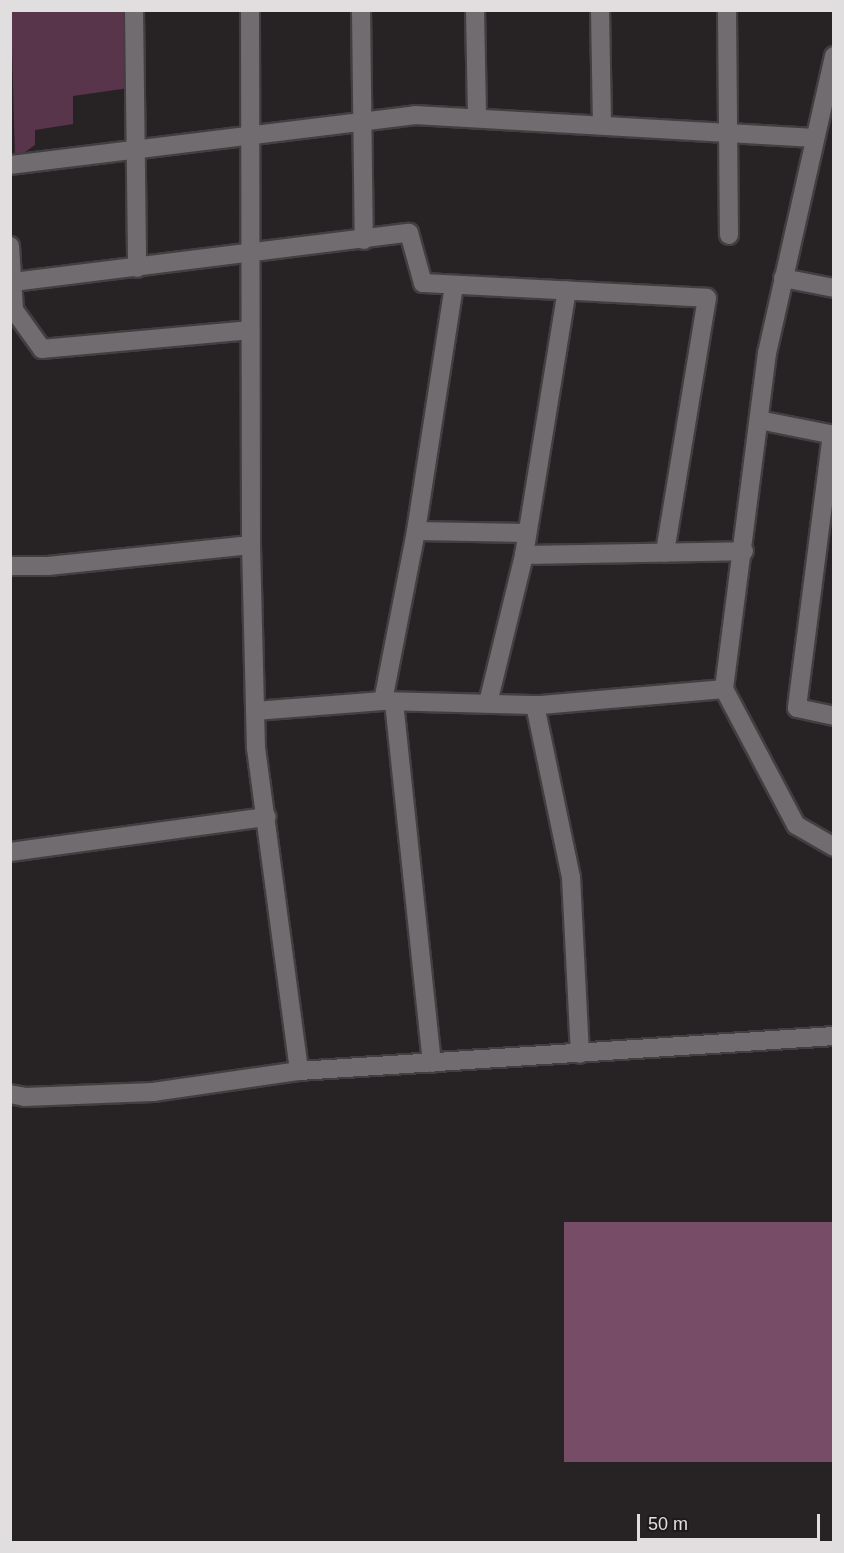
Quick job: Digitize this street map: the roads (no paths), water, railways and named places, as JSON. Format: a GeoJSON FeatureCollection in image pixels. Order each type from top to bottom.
{"type":"FeatureCollection","features":[{"type":"Feature","properties":{"kind":"street"},"geometry":{"type":"LineString","coordinates":[[134,10],[137,268]]}},
{"type":"Feature","properties":{"kind":"street"},"geometry":{"type":"LineString","coordinates":[[250,10],[251,545],[255,711],[299,1071]]}},
{"type":"Feature","properties":{"kind":"street"},"geometry":{"type":"LineString","coordinates":[[361,10],[364,240]]}},
{"type":"Feature","properties":{"kind":"street"},"geometry":{"type":"LineString","coordinates":[[475,10],[477,118]]}},
{"type":"Feature","properties":{"kind":"street"},"geometry":{"type":"LineString","coordinates":[[600,10],[602,125]]}},
{"type":"Feature","properties":{"kind":"street"},"geometry":{"type":"LineString","coordinates":[[727,10],[729,235]]}},
{"type":"Feature","properties":{"kind":"street"},"geometry":{"type":"LineString","coordinates":[[834,56],[827,106],[814,138],[767,354],[744,551],[724,689],[796,825],[834,847]]}},
{"type":"Feature","properties":{"kind":"street"},"geometry":{"type":"LineString","coordinates":[[10,165],[415,115],[814,138]]}},
{"type":"Feature","properties":{"kind":"street"},"geometry":{"type":"LineString","coordinates":[[13,282],[410,234],[423,283],[707,298],[665,552]]}},
{"type":"Feature","properties":{"kind":"street"},"geometry":{"type":"LineString","coordinates":[[10,246],[14,310],[42,349],[250,330]]}},
{"type":"Feature","properties":{"kind":"street"},"geometry":{"type":"LineString","coordinates":[[783,278],[834,288]]}},
{"type":"Feature","properties":{"kind":"street"},"geometry":{"type":"LineString","coordinates":[[432,1063],[388,702],[454,285]]}},
{"type":"Feature","properties":{"kind":"street"},"geometry":{"type":"LineString","coordinates":[[488,703],[524,555],[567,290]]}},
{"type":"Feature","properties":{"kind":"street"},"geometry":{"type":"LineString","coordinates":[[759,420],[833,434],[825,565],[797,708],[834,716]]}},
{"type":"Feature","properties":{"kind":"street"},"geometry":{"type":"LineString","coordinates":[[416,531],[527,533]]}},
{"type":"Feature","properties":{"kind":"street"},"geometry":{"type":"LineString","coordinates":[[10,566],[48,566],[251,545]]}},
{"type":"Feature","properties":{"kind":"street"},"geometry":{"type":"LineString","coordinates":[[524,555],[744,551]]}},
{"type":"Feature","properties":{"kind":"street"},"geometry":{"type":"LineString","coordinates":[[255,711],[388,702],[535,705],[724,689]]}},
{"type":"Feature","properties":{"kind":"street"},"geometry":{"type":"LineString","coordinates":[[535,705],[571,877],[580,1054]]}},
{"type":"Feature","properties":{"kind":"street"},"geometry":{"type":"LineString","coordinates":[[10,852],[267,817]]}},
{"type":"Feature","properties":{"kind":"street"},"geometry":{"type":"LineString","coordinates":[[10,1094],[25,1097],[153,1092],[299,1071],[834,1036]]}}]}
